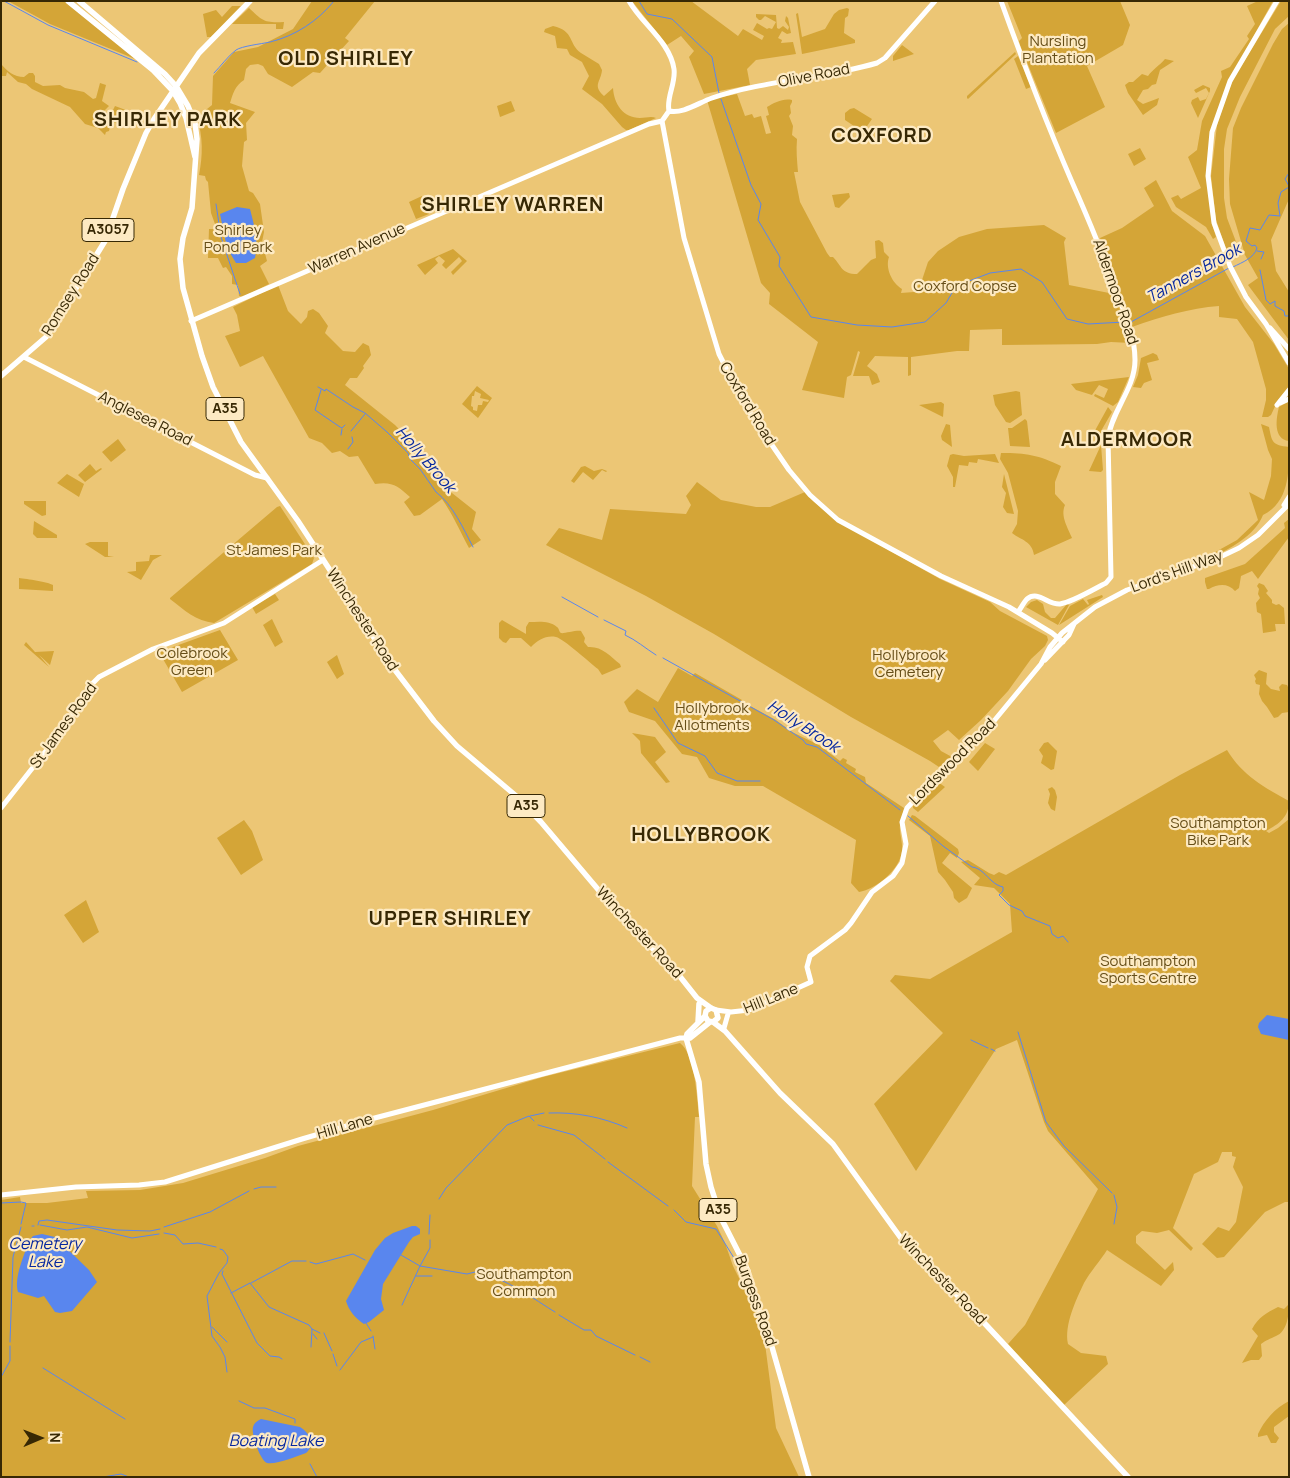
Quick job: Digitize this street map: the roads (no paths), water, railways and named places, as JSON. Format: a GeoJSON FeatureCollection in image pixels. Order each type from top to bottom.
{"type":"FeatureCollection","features":[{"type":"Feature","properties":{"kind":"main road","name":"A35"},"geometry":{"type":"LineString","coordinates":[[68,1],[174,89]]}},
{"type":"Feature","properties":{"kind":"main road","name":"A35"},"geometry":{"type":"LineString","coordinates":[[79,1],[153,62],[174,89]]}},
{"type":"Feature","properties":{"kind":"main road","name":"Romsey Road"},"geometry":{"type":"LineString","coordinates":[[24,357],[46,337],[99,252],[146,134],[174,89],[201,51],[250,1]]}},
{"type":"Feature","properties":{"kind":"main road","name":"Winchester Road"},"geometry":{"type":"LineString","coordinates":[[174,89],[186,118],[197,164],[192,208],[182,238],[180,259],[182,282],[191,321],[213,387],[241,442],[318,552],[395,670],[434,721],[457,746],[498,779],[525,805],[623,920],[674,969],[698,1001],[709,1012],[706,1020],[715,1020],[778,1091],[833,1144],[903,1242],[974,1312],[1128,1477]]}},
{"type":"Feature","properties":{"kind":"main road","name":"A3057"},"geometry":{"type":"LineString","coordinates":[[1,376],[24,357]]}},
{"type":"Feature","properties":{"kind":"main road"},"geometry":{"type":"LineString","coordinates":[[698,1001],[698,1024]]}},
{"type":"Feature","properties":{"kind":"main road"},"geometry":{"type":"LineString","coordinates":[[686,1038],[709,1012],[715,1020]]}},
{"type":"Feature","properties":{"kind":"main road","name":"Hill Lane"},"geometry":{"type":"LineString","coordinates":[[686,1038],[690,1038],[715,1020]]}},
{"type":"Feature","properties":{"kind":"main road","name":"Burgess Road"},"geometry":{"type":"LineString","coordinates":[[686,1038],[699,1082],[706,1164],[711,1187],[721,1218],[748,1271],[755,1302],[765,1324],[809,1477]]}},
{"type":"Feature","properties":{"kind":"street"},"geometry":{"type":"LineString","coordinates":[[629,1],[668,53],[674,67],[675,80],[668,111],[662,121]]}},
{"type":"Feature","properties":{"kind":"street","name":"Olive Road"},"geometry":{"type":"LineString","coordinates":[[668,111],[678,112],[713,98],[738,91],[877,63],[885,58],[935,1]]}},
{"type":"Feature","properties":{"kind":"street","name":"Aldermoor Road"},"geometry":{"type":"LineString","coordinates":[[1001,1],[1052,133],[1110,272],[1131,333],[1135,352],[1132,376],[1117,409],[1108,438],[1111,577],[1106,583],[1062,603],[1050,602],[1037,596],[1031,597],[1018,612]]}},
{"type":"Feature","properties":{"kind":"street"},"geometry":{"type":"LineString","coordinates":[[1276,1],[1230,81],[1212,132],[1208,176],[1214,223],[1228,263],[1250,303],[1266,324],[1289,363]]}},
{"type":"Feature","properties":{"kind":"street","name":"Coxford Road"},"geometry":{"type":"LineString","coordinates":[[662,121],[684,238],[719,354],[746,407],[778,455],[810,495],[832,515],[941,576],[1018,612],[1061,640]]}},
{"type":"Feature","properties":{"kind":"street","name":"Warren Avenue"},"geometry":{"type":"LineString","coordinates":[[191,321],[649,124],[662,121]]}},
{"type":"Feature","properties":{"kind":"street"},"geometry":{"type":"LineString","coordinates":[[1266,324],[1289,349]]}},
{"type":"Feature","properties":{"kind":"street","name":"Anglesea Road"},"geometry":{"type":"LineString","coordinates":[[24,357],[255,475],[267,478]]}},
{"type":"Feature","properties":{"kind":"street"},"geometry":{"type":"LineString","coordinates":[[1289,390],[1278,405],[1282,401],[1289,399]]}},
{"type":"Feature","properties":{"kind":"street","name":"Lord's Hill Way"},"geometry":{"type":"LineString","coordinates":[[1277,516],[1289,497]]}},
{"type":"Feature","properties":{"kind":"street","name":"Lord's Hill Way"},"geometry":{"type":"LineString","coordinates":[[1061,640],[1070,634],[1074,623],[1095,607],[1127,590],[1218,558],[1239,548],[1258,535],[1289,504]]}},
{"type":"Feature","properties":{"kind":"street"},"geometry":{"type":"LineString","coordinates":[[318,552],[316,565],[330,570]]}},
{"type":"Feature","properties":{"kind":"street","name":"St James Road"},"geometry":{"type":"LineString","coordinates":[[1,808],[60,733],[91,685],[99,677],[153,649],[224,623],[323,560]]}},
{"type":"Feature","properties":{"kind":"street","name":"Lordswood Road"},"geometry":{"type":"LineString","coordinates":[[811,982],[807,967],[810,956],[845,930],[872,892],[893,876],[902,863],[906,844],[902,822],[907,808],[935,778],[989,727],[1061,640]]}},
{"type":"Feature","properties":{"kind":"street","name":"Hill Lane"},"geometry":{"type":"LineString","coordinates":[[709,1012],[730,1013],[749,1010],[811,982]]}},
{"type":"Feature","properties":{"kind":"street"},"geometry":{"type":"LineString","coordinates":[[724,1030],[730,1013]]}},
{"type":"Feature","properties":{"kind":"street","name":"Hill Lane"},"geometry":{"type":"LineString","coordinates":[[715,1020],[730,1013]]}},
{"type":"Feature","properties":{"kind":"street","name":"Hill Lane"},"geometry":{"type":"LineString","coordinates":[[1,1195],[76,1187],[161,1183],[302,1138],[367,1120],[542,1073],[686,1038]]}},
{"type":"Feature","properties":{"kind":"water"},"geometry":{"type":"Polygon","coordinates":[[[237,207],[250,209],[255,233],[255,258],[246,263],[236,263],[227,248],[220,214],[237,207]]]}},
{"type":"Feature","properties":{"kind":"water"},"geometry":{"type":"Polygon","coordinates":[[[1267,1015],[1289,1019],[1289,1040],[1261,1034],[1258,1027],[1259,1023],[1267,1015]]]}},
{"type":"Feature","properties":{"kind":"water"},"geometry":{"type":"Polygon","coordinates":[[[412,1226],[420,1229],[420,1234],[413,1237],[409,1242],[383,1284],[381,1299],[384,1310],[364,1324],[353,1314],[346,1301],[375,1250],[385,1238],[412,1226]]]}},
{"type":"Feature","properties":{"kind":"water","name":"Cemetery Lake"},"geometry":{"type":"Polygon","coordinates":[[[42,1234],[55,1237],[89,1270],[97,1282],[72,1311],[55,1312],[44,1296],[38,1298],[18,1292],[18,1273],[29,1241],[33,1236],[42,1234]]]}},
{"type":"Feature","properties":{"kind":"water","name":"Boating Lake"},"geometry":{"type":"Polygon","coordinates":[[[261,1419],[300,1427],[309,1436],[311,1446],[309,1450],[306,1453],[286,1460],[267,1463],[259,1452],[253,1435],[253,1426],[261,1419]]]}},
{"type":"Feature","properties":{"kind":"waterway","name":"Tanners Brook"},"geometry":{"type":"LineString","coordinates":[[4,1],[48,25],[137,62]]}},
{"type":"Feature","properties":{"kind":"waterway","name":"Tanners Brook"},"geometry":{"type":"LineString","coordinates":[[214,73],[236,50],[270,42],[297,32],[321,15],[334,1]]}},
{"type":"Feature","properties":{"kind":"waterway","name":"Tanners Brook"},"geometry":{"type":"LineString","coordinates":[[639,1],[647,14],[672,19],[712,57],[719,93]]}},
{"type":"Feature","properties":{"kind":"waterway","name":"Tanners Brook"},"geometry":{"type":"LineString","coordinates":[[721,99],[751,185],[761,204],[758,220],[780,257],[779,266],[811,317],[857,325],[892,327],[925,322],[946,303],[956,286],[990,273],[1021,269],[1042,282],[1067,319],[1088,324],[1124,322]]}},
{"type":"Feature","properties":{"kind":"waterway","name":"Tanners Brook"},"geometry":{"type":"LineString","coordinates":[[1289,173],[1285,179],[1289,186]]}},
{"type":"Feature","properties":{"kind":"waterway","name":"Tanners Brook"},"geometry":{"type":"LineString","coordinates":[[1233,267],[1248,259],[1256,251],[1255,245],[1252,246],[1246,241],[1250,228],[1260,230],[1269,215],[1280,216],[1278,203],[1281,192],[1289,187]]}},
{"type":"Feature","properties":{"kind":"waterway","name":"Holly Brook"},"geometry":{"type":"LineString","coordinates":[[216,204],[221,237],[240,294]]}},
{"type":"Feature","properties":{"kind":"waterway"},"geometry":{"type":"LineString","coordinates":[[1257,251],[1264,252],[1261,259]]}},
{"type":"Feature","properties":{"kind":"waterway","name":"Tanners Brook"},"geometry":{"type":"LineString","coordinates":[[1131,322],[1229,268]]}},
{"type":"Feature","properties":{"kind":"waterway"},"geometry":{"type":"LineString","coordinates":[[1260,270],[1266,300],[1270,304],[1275,301],[1275,306],[1284,311],[1285,316],[1289,314]]}},
{"type":"Feature","properties":{"kind":"waterway","name":"Holly Brook"},"geometry":{"type":"LineString","coordinates":[[318,387],[325,391],[326,389],[365,413],[408,453],[410,459],[420,469],[436,492],[453,510],[473,547]]}},
{"type":"Feature","properties":{"kind":"waterway"},"geometry":{"type":"LineString","coordinates":[[321,390],[315,410],[340,427],[342,428],[345,425]]}},
{"type":"Feature","properties":{"kind":"waterway"},"geometry":{"type":"LineString","coordinates":[[351,431],[365,414]]}},
{"type":"Feature","properties":{"kind":"waterway"},"geometry":{"type":"LineString","coordinates":[[341,435],[342,429]]}},
{"type":"Feature","properties":{"kind":"waterway"},"geometry":{"type":"LineString","coordinates":[[348,449],[353,442],[352,437]]}},
{"type":"Feature","properties":{"kind":"waterway","name":"Holly Brook"},"geometry":{"type":"LineString","coordinates":[[562,597],[598,617]]}},
{"type":"Feature","properties":{"kind":"waterway","name":"Holly Brook"},"geometry":{"type":"LineString","coordinates":[[604,620],[626,631],[625,635],[656,655]]}},
{"type":"Feature","properties":{"kind":"waterway","name":"Holly Brook"},"geometry":{"type":"LineString","coordinates":[[663,658],[774,720],[806,744],[817,747],[900,810]]}},
{"type":"Feature","properties":{"kind":"waterway"},"geometry":{"type":"LineString","coordinates":[[654,708],[678,743],[705,756],[717,773],[737,781],[760,781]]}},
{"type":"Feature","properties":{"kind":"waterway","name":"Holly Brook"},"geometry":{"type":"LineString","coordinates":[[908,816],[943,846],[972,867],[981,871],[994,883],[1003,887],[1003,891],[999,895],[1009,905],[1022,911],[1025,916],[1050,926],[1052,934],[1058,938],[1063,936],[1068,942]]}},
{"type":"Feature","properties":{"kind":"waterway"},"geometry":{"type":"LineString","coordinates":[[1018,1032],[1046,1122],[1064,1146],[1112,1193]]}},
{"type":"Feature","properties":{"kind":"waterway"},"geometry":{"type":"LineString","coordinates":[[971,1040],[988,1048]]}},
{"type":"Feature","properties":{"kind":"waterway"},"geometry":{"type":"LineString","coordinates":[[991,1049],[995,1051]]}},
{"type":"Feature","properties":{"kind":"waterway"},"geometry":{"type":"LineString","coordinates":[[530,1116],[544,1113]]}},
{"type":"Feature","properties":{"kind":"waterway"},"geometry":{"type":"LineString","coordinates":[[549,1113],[589,1116],[627,1128]]}},
{"type":"Feature","properties":{"kind":"waterway"},"geometry":{"type":"LineString","coordinates":[[439,1199],[446,1188],[507,1125],[529,1116],[534,1121]]}},
{"type":"Feature","properties":{"kind":"waterway"},"geometry":{"type":"LineString","coordinates":[[538,1125],[574,1135],[605,1159]]}},
{"type":"Feature","properties":{"kind":"waterway"},"geometry":{"type":"LineString","coordinates":[[608,1162],[668,1206]]}},
{"type":"Feature","properties":{"kind":"waterway"},"geometry":{"type":"LineString","coordinates":[[254,1189],[276,1187]]}},
{"type":"Feature","properties":{"kind":"waterway"},"geometry":{"type":"LineString","coordinates":[[164,1227],[210,1212],[249,1191]]}},
{"type":"Feature","properties":{"kind":"waterway"},"geometry":{"type":"LineString","coordinates":[[1114,1195],[1117,1207],[1114,1224]]}},
{"type":"Feature","properties":{"kind":"waterway"},"geometry":{"type":"LineString","coordinates":[[1,1203],[26,1203],[21,1224]]}},
{"type":"Feature","properties":{"kind":"waterway"},"geometry":{"type":"LineString","coordinates":[[674,1210],[686,1222],[716,1229],[734,1258]]}},
{"type":"Feature","properties":{"kind":"waterway"},"geometry":{"type":"LineString","coordinates":[[429,1234],[430,1215]]}},
{"type":"Feature","properties":{"kind":"waterway"},"geometry":{"type":"LineString","coordinates":[[38,1225],[39,1221],[47,1220],[117,1230],[150,1231],[160,1229]]}},
{"type":"Feature","properties":{"kind":"waterway"},"geometry":{"type":"LineString","coordinates":[[40,1225],[67,1230],[87,1227],[132,1238],[159,1234]]}},
{"type":"Feature","properties":{"kind":"waterway"},"geometry":{"type":"LineString","coordinates":[[10,1342],[13,1257],[21,1227]]}},
{"type":"Feature","properties":{"kind":"waterway"},"geometry":{"type":"LineString","coordinates":[[164,1233],[175,1235],[183,1244],[198,1243],[216,1247]]}},
{"type":"Feature","properties":{"kind":"waterway"},"geometry":{"type":"LineString","coordinates":[[402,1305],[430,1248],[430,1240]]}},
{"type":"Feature","properties":{"kind":"waterway"},"geometry":{"type":"LineString","coordinates":[[220,1249],[228,1257],[227,1263],[219,1273],[207,1296],[212,1336],[225,1357],[227,1372]]}},
{"type":"Feature","properties":{"kind":"waterway"},"geometry":{"type":"LineString","coordinates":[[310,1262],[316,1264],[353,1254],[365,1260]]}},
{"type":"Feature","properties":{"kind":"waterway"},"geometry":{"type":"LineString","coordinates":[[401,1255],[420,1266],[467,1274],[475,1272]]}},
{"type":"Feature","properties":{"kind":"waterway"},"geometry":{"type":"LineString","coordinates":[[251,1283],[292,1261],[306,1261]]}},
{"type":"Feature","properties":{"kind":"waterway"},"geometry":{"type":"LineString","coordinates":[[223,1271],[222,1274],[257,1343],[270,1356],[282,1359]]}},
{"type":"Feature","properties":{"kind":"waterway"},"geometry":{"type":"LineString","coordinates":[[482,1275],[510,1284],[555,1312]]}},
{"type":"Feature","properties":{"kind":"waterway"},"geometry":{"type":"LineString","coordinates":[[416,1276],[432,1276]]}},
{"type":"Feature","properties":{"kind":"waterway"},"geometry":{"type":"LineString","coordinates":[[231,1293],[250,1283],[269,1307],[309,1325],[312,1329],[311,1347]]}},
{"type":"Feature","properties":{"kind":"waterway"},"geometry":{"type":"LineString","coordinates":[[559,1315],[584,1330],[591,1330],[596,1336],[635,1355]]}},
{"type":"Feature","properties":{"kind":"waterway"},"geometry":{"type":"LineString","coordinates":[[366,1323],[371,1331]]}},
{"type":"Feature","properties":{"kind":"waterway"},"geometry":{"type":"LineString","coordinates":[[212,1327],[227,1342]]}},
{"type":"Feature","properties":{"kind":"waterway"},"geometry":{"type":"LineString","coordinates":[[312,1329],[320,1333]]}},
{"type":"Feature","properties":{"kind":"waterway"},"geometry":{"type":"LineString","coordinates":[[324,1333],[332,1351]]}},
{"type":"Feature","properties":{"kind":"waterway"},"geometry":{"type":"LineString","coordinates":[[313,1334],[317,1339]]}},
{"type":"Feature","properties":{"kind":"waterway"},"geometry":{"type":"LineString","coordinates":[[373,1336],[375,1349]]}},
{"type":"Feature","properties":{"kind":"waterway"},"geometry":{"type":"LineString","coordinates":[[340,1370],[361,1342],[373,1337]]}},
{"type":"Feature","properties":{"kind":"waterway"},"geometry":{"type":"LineString","coordinates":[[1,1377],[10,1361],[10,1346]]}},
{"type":"Feature","properties":{"kind":"waterway"},"geometry":{"type":"LineString","coordinates":[[333,1354],[337,1366]]}},
{"type":"Feature","properties":{"kind":"waterway"},"geometry":{"type":"LineString","coordinates":[[640,1357],[650,1362]]}},
{"type":"Feature","properties":{"kind":"waterway"},"geometry":{"type":"LineString","coordinates":[[43,1368],[125,1419]]}},
{"type":"Feature","properties":{"kind":"waterway"},"geometry":{"type":"LineString","coordinates":[[239,1401],[254,1408],[265,1408],[295,1419],[295,1423]]}},
{"type":"Feature","properties":{"kind":"waterway"},"geometry":{"type":"LineString","coordinates":[[310,1464],[317,1477]]}},
{"type":"Feature","properties":{"kind":"waterway"},"geometry":{"type":"LineString","coordinates":[[103,1477],[121,1474],[129,1477]]}},
{"type":"Feature","properties":{"kind":"district","name":"OLD SHIRLEY"},"geometry":{"type":"Point","coordinates":[346,59]}},
{"type":"Feature","properties":{"kind":"district","name":"SHIRLEY PARK"},"geometry":{"type":"Point","coordinates":[168,120]}},
{"type":"Feature","properties":{"kind":"district","name":"COXFORD"},"geometry":{"type":"Point","coordinates":[882,136]}},
{"type":"Feature","properties":{"kind":"district","name":"SHIRLEY WARREN"},"geometry":{"type":"Point","coordinates":[513,205]}},
{"type":"Feature","properties":{"kind":"district","name":"ALDERMOOR"},"geometry":{"type":"Point","coordinates":[1127,440]}},
{"type":"Feature","properties":{"kind":"district","name":"HOLLYBROOK"},"geometry":{"type":"Point","coordinates":[701,835]}},
{"type":"Feature","properties":{"kind":"district","name":"UPPER SHIRLEY"},"geometry":{"type":"Point","coordinates":[450,919]}},
{"type":"Feature","properties":{"kind":"park label","name":"Nursling Plantation"},"geometry":{"type":"Point","coordinates":[1058,50]}},
{"type":"Feature","properties":{"kind":"park label","name":"Shirley Pond Park"},"geometry":{"type":"Point","coordinates":[238,240]}},
{"type":"Feature","properties":{"kind":"park label","name":"Coxford Copse"},"geometry":{"type":"Point","coordinates":[965,287]}},
{"type":"Feature","properties":{"kind":"park label","name":"St James Park"},"geometry":{"type":"Point","coordinates":[274,551]}},
{"type":"Feature","properties":{"kind":"park label","name":"Colebrook Green"},"geometry":{"type":"Point","coordinates":[192,662]}},
{"type":"Feature","properties":{"kind":"park label","name":"Hollybrook Cemetery"},"geometry":{"type":"Point","coordinates":[909,664]}},
{"type":"Feature","properties":{"kind":"park label","name":"Hollybrook Allotments"},"geometry":{"type":"Point","coordinates":[712,718]}},
{"type":"Feature","properties":{"kind":"park label","name":"Southampton Bike Park"},"geometry":{"type":"Point","coordinates":[1218,832]}},
{"type":"Feature","properties":{"kind":"park label","name":"Southampton Sports Centre"},"geometry":{"type":"Point","coordinates":[1148,970]}},
{"type":"Feature","properties":{"kind":"park label","name":"Southampton Common"},"geometry":{"type":"Point","coordinates":[524,1284]}}]}
